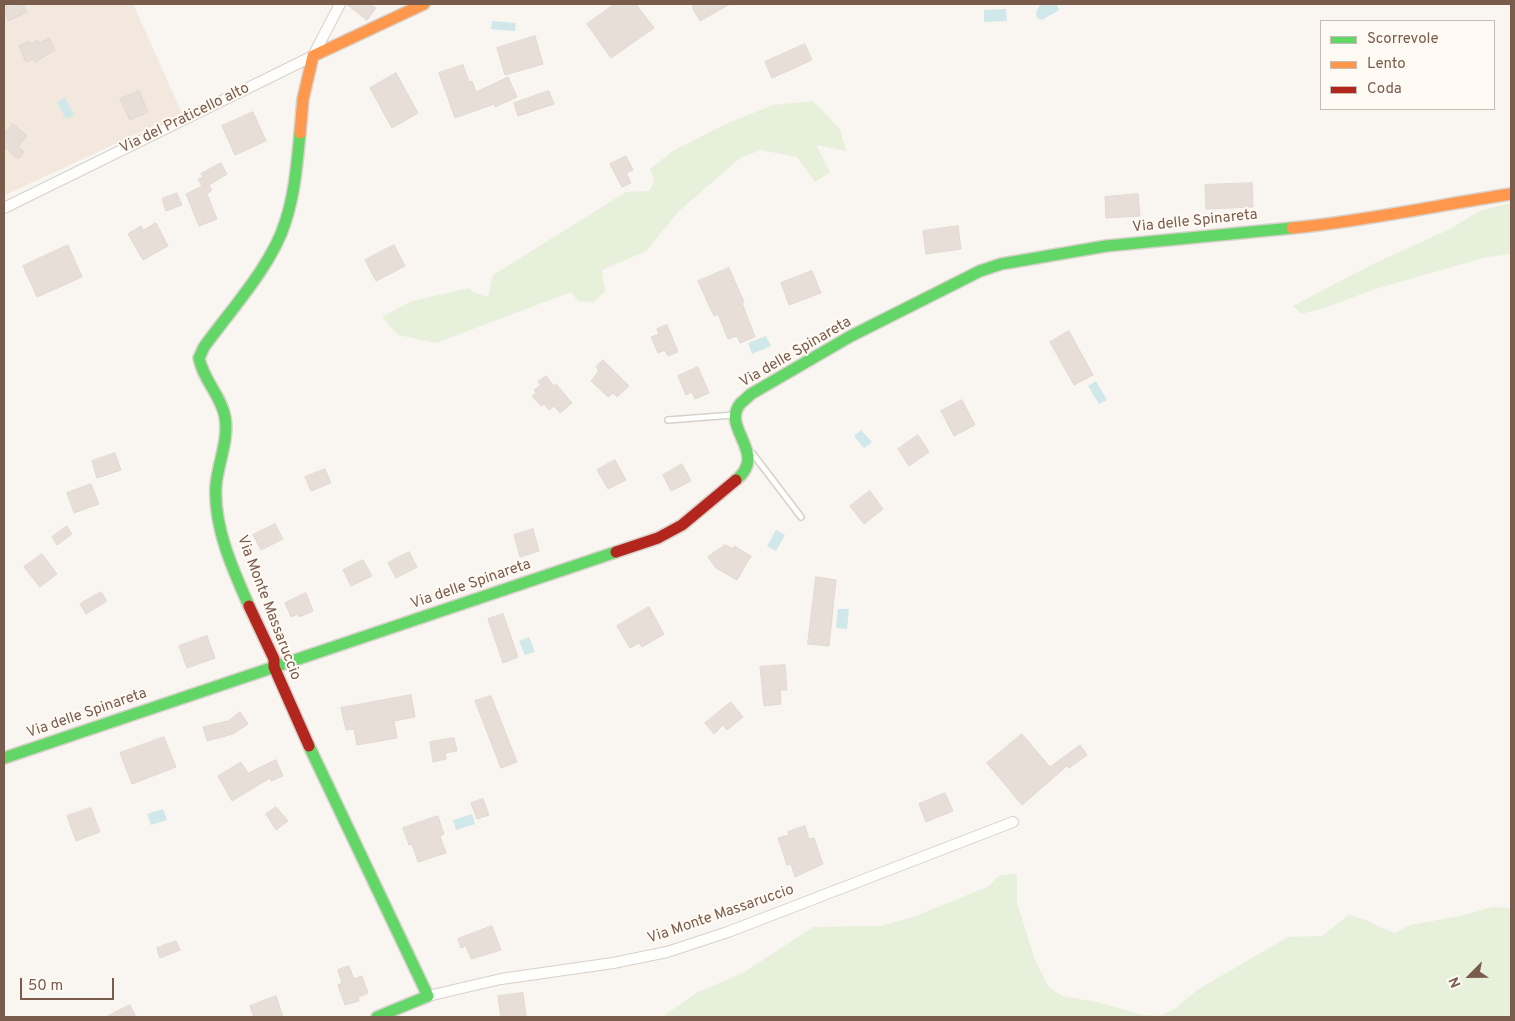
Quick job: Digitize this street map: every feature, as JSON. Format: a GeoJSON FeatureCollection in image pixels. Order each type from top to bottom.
{"type":"FeatureCollection","features":[{"type":"Feature","properties":{"kind":"street"},"geometry":{"type":"LineString","coordinates":[[313,56],[340,4]]}},
{"type":"Feature","properties":{"kind":"street"},"geometry":{"type":"LineString","coordinates":[[313,56],[424,4]]}},
{"type":"Feature","properties":{"kind":"street","name":"Via del Praticello alto"},"geometry":{"type":"LineString","coordinates":[[4,208],[313,56]]}},
{"type":"Feature","properties":{"kind":"street","name":"Via Monte Massaruccio"},"geometry":{"type":"LineString","coordinates":[[313,56],[303,99],[296,179],[285,224],[271,255],[204,347],[199,358],[205,378],[220,403],[225,418],[225,436],[216,487],[224,535],[234,568],[274,659],[274,667],[298,724],[428,996]]}},
{"type":"Feature","properties":{"kind":"street","name":"Via delle Spinareta"},"geometry":{"type":"LineString","coordinates":[[4,758],[658,538],[682,525],[745,473],[750,459],[747,447],[739,432],[736,414],[739,405],[748,395],[806,361],[970,276],[1001,264],[1106,246],[1334,224],[1412,209],[1511,194]]}},
{"type":"Feature","properties":{"kind":"street","name":"Via Monte Massaruccio"},"geometry":{"type":"LineString","coordinates":[[377,1017],[428,996],[501,979],[612,963],[667,952],[728,932],[1013,822]]}},
{"type":"Feature","properties":{"kind":"lane"},"geometry":{"type":"LineString","coordinates":[[668,420],[736,414]]}},
{"type":"Feature","properties":{"kind":"lane"},"geometry":{"type":"LineString","coordinates":[[747,447],[801,517]]}},
{"type":"Feature","properties":{"kind":"shaded area"},"geometry":{"type":"Polygon","coordinates":[[[4,4],[133,4],[182,113],[5,195],[4,4]]]}},
{"type":"Feature","properties":{"kind":"green space"},"geometry":{"type":"Polygon","coordinates":[[[813,101],[840,129],[846,151],[816,145],[830,172],[815,182],[797,157],[761,150],[740,158],[678,212],[646,251],[602,270],[605,291],[594,302],[578,301],[571,292],[436,343],[398,335],[382,317],[412,301],[469,288],[473,292],[488,297],[493,275],[626,192],[649,191],[654,181],[650,169],[673,151],[726,124],[773,105],[813,101]]]}},
{"type":"Feature","properties":{"kind":"green space"},"geometry":{"type":"Polygon","coordinates":[[[1511,203],[1511,254],[1487,257],[1372,290],[1330,306],[1301,314],[1293,306],[1371,265],[1450,229],[1479,211],[1511,203]]]}},
{"type":"Feature","properties":{"kind":"green space"},"geometry":{"type":"Polygon","coordinates":[[[1017,874],[1017,903],[1035,960],[1049,987],[1062,996],[1096,1002],[1144,1015],[1160,1016],[1176,1008],[1197,990],[1288,937],[1322,936],[1349,915],[1395,933],[1410,925],[1460,916],[1493,907],[1511,908],[1511,1017],[662,1017],[698,992],[743,973],[813,927],[880,926],[913,917],[987,887],[1000,875],[1017,874]]]}},
{"type":"Feature","properties":{"kind":"water"},"geometry":{"type":"Polygon","coordinates":[[[1057,4],[1058,11],[1042,20],[1037,18],[1036,13],[1039,6],[1057,4]]]}},
{"type":"Feature","properties":{"kind":"water"},"geometry":{"type":"Polygon","coordinates":[[[1006,9],[1007,21],[984,22],[984,10],[1006,9]]]}},
{"type":"Feature","properties":{"kind":"water"},"geometry":{"type":"Polygon","coordinates":[[[492,21],[516,23],[515,31],[491,29],[492,21]]]}},
{"type":"Feature","properties":{"kind":"water"},"geometry":{"type":"Polygon","coordinates":[[[65,97],[74,115],[66,119],[57,102],[65,97]]]}},
{"type":"Feature","properties":{"kind":"water"},"geometry":{"type":"Polygon","coordinates":[[[766,336],[771,346],[752,354],[748,343],[766,336]]]}},
{"type":"Feature","properties":{"kind":"water"},"geometry":{"type":"Polygon","coordinates":[[[1096,381],[1107,400],[1099,404],[1088,386],[1096,381]]]}},
{"type":"Feature","properties":{"kind":"water"},"geometry":{"type":"Polygon","coordinates":[[[861,430],[872,442],[864,448],[854,436],[861,430]]]}},
{"type":"Feature","properties":{"kind":"water"},"geometry":{"type":"Polygon","coordinates":[[[776,530],[785,535],[776,551],[767,546],[776,530]]]}},
{"type":"Feature","properties":{"kind":"water"},"geometry":{"type":"Polygon","coordinates":[[[838,609],[849,609],[847,629],[836,628],[838,609]]]}},
{"type":"Feature","properties":{"kind":"water"},"geometry":{"type":"Polygon","coordinates":[[[529,637],[535,652],[525,655],[519,641],[529,637]]]}},
{"type":"Feature","properties":{"kind":"water"},"geometry":{"type":"Polygon","coordinates":[[[163,809],[167,820],[151,825],[147,814],[163,809]]]}},
{"type":"Feature","properties":{"kind":"water"},"geometry":{"type":"Polygon","coordinates":[[[472,814],[475,824],[456,830],[453,820],[472,814]]]}},
{"type":"Feature","properties":{"kind":"building"},"geometry":{"type":"Polygon","coordinates":[[[10,4],[23,4],[27,12],[8,21],[4,7],[10,4]]]}},
{"type":"Feature","properties":{"kind":"building"},"geometry":{"type":"Polygon","coordinates":[[[347,4],[370,4],[376,8],[367,20],[347,4]]]}},
{"type":"Feature","properties":{"kind":"building"},"geometry":{"type":"Polygon","coordinates":[[[615,4],[636,4],[654,28],[611,58],[587,24],[615,4]]]}},
{"type":"Feature","properties":{"kind":"building"},"geometry":{"type":"Polygon","coordinates":[[[698,4],[730,4],[700,21],[692,7],[698,4]]]}},
{"type":"Feature","properties":{"kind":"building"},"geometry":{"type":"Polygon","coordinates":[[[535,36],[543,64],[505,75],[497,48],[535,36]]]}},
{"type":"Feature","properties":{"kind":"building"},"geometry":{"type":"Polygon","coordinates":[[[49,38],[55,50],[35,62],[34,59],[26,62],[19,46],[29,41],[30,44],[38,40],[39,43],[49,38]]]}},
{"type":"Feature","properties":{"kind":"building"},"geometry":{"type":"Polygon","coordinates":[[[805,44],[812,60],[772,78],[765,62],[805,44]]]}},
{"type":"Feature","properties":{"kind":"building"},"geometry":{"type":"Polygon","coordinates":[[[463,65],[469,82],[472,81],[476,92],[508,77],[517,97],[495,107],[494,104],[455,118],[439,73],[463,65]]]}},
{"type":"Feature","properties":{"kind":"building"},"geometry":{"type":"Polygon","coordinates":[[[396,73],[418,113],[392,128],[370,88],[396,73]]]}},
{"type":"Feature","properties":{"kind":"building"},"geometry":{"type":"Polygon","coordinates":[[[139,91],[148,112],[130,120],[120,99],[139,91]]]}},
{"type":"Feature","properties":{"kind":"building"},"geometry":{"type":"Polygon","coordinates":[[[549,91],[554,104],[518,116],[514,103],[549,91]]]}},
{"type":"Feature","properties":{"kind":"building"},"geometry":{"type":"Polygon","coordinates":[[[253,112],[266,141],[235,155],[222,126],[253,112]]]}},
{"type":"Feature","properties":{"kind":"building"},"geometry":{"type":"Polygon","coordinates":[[[13,124],[27,136],[18,146],[24,152],[18,159],[4,146],[4,134],[13,124]]]}},
{"type":"Feature","properties":{"kind":"building"},"geometry":{"type":"Polygon","coordinates":[[[626,156],[633,170],[626,173],[631,183],[622,187],[610,164],[626,156]]]}},
{"type":"Feature","properties":{"kind":"building"},"geometry":{"type":"Polygon","coordinates":[[[221,163],[227,174],[209,185],[212,190],[207,194],[217,219],[199,226],[186,194],[202,186],[198,179],[203,177],[201,174],[221,163]]]}},
{"type":"Feature","properties":{"kind":"building"},"geometry":{"type":"Polygon","coordinates":[[[1252,183],[1253,207],[1206,209],[1205,185],[1252,183]]]}},
{"type":"Feature","properties":{"kind":"building"},"geometry":{"type":"Polygon","coordinates":[[[177,193],[182,205],[166,211],[162,199],[177,193]]]}},
{"type":"Feature","properties":{"kind":"building"},"geometry":{"type":"Polygon","coordinates":[[[1138,194],[1140,216],[1106,218],[1105,197],[1138,194]]]}},
{"type":"Feature","properties":{"kind":"building"},"geometry":{"type":"Polygon","coordinates":[[[156,223],[168,246],[143,260],[128,234],[141,226],[143,230],[156,223]]]}},
{"type":"Feature","properties":{"kind":"building"},"geometry":{"type":"Polygon","coordinates":[[[958,226],[961,249],[926,254],[923,231],[958,226]]]}},
{"type":"Feature","properties":{"kind":"building"},"geometry":{"type":"Polygon","coordinates":[[[68,245],[82,277],[37,297],[23,266],[68,245]]]}},
{"type":"Feature","properties":{"kind":"building"},"geometry":{"type":"Polygon","coordinates":[[[394,245],[405,266],[376,281],[365,260],[394,245]]]}},
{"type":"Feature","properties":{"kind":"building"},"geometry":{"type":"Polygon","coordinates":[[[729,268],[744,302],[742,303],[755,337],[740,343],[737,336],[728,339],[718,314],[714,316],[698,281],[729,268]]]}},
{"type":"Feature","properties":{"kind":"building"},"geometry":{"type":"Polygon","coordinates":[[[812,271],[821,293],[789,305],[781,283],[812,271]]]}},
{"type":"Feature","properties":{"kind":"building"},"geometry":{"type":"Polygon","coordinates":[[[667,325],[678,352],[668,356],[665,350],[658,353],[651,337],[659,334],[657,329],[667,325]]]}},
{"type":"Feature","properties":{"kind":"building"},"geometry":{"type":"Polygon","coordinates":[[[1069,331],[1093,375],[1074,385],[1050,342],[1069,331]]]}},
{"type":"Feature","properties":{"kind":"building"},"geometry":{"type":"Polygon","coordinates":[[[603,360],[629,386],[617,397],[613,393],[608,397],[591,381],[599,371],[596,367],[603,360]]]}},
{"type":"Feature","properties":{"kind":"building"},"geometry":{"type":"Polygon","coordinates":[[[698,367],[709,393],[695,399],[692,392],[686,395],[678,376],[698,367]]]}},
{"type":"Feature","properties":{"kind":"building"},"geometry":{"type":"Polygon","coordinates":[[[546,376],[554,386],[556,384],[572,403],[560,413],[554,406],[549,410],[544,404],[541,406],[532,396],[536,393],[534,390],[541,385],[538,382],[546,376]]]}},
{"type":"Feature","properties":{"kind":"building"},"geometry":{"type":"Polygon","coordinates":[[[962,400],[975,425],[954,436],[941,411],[962,400]]]}},
{"type":"Feature","properties":{"kind":"building"},"geometry":{"type":"Polygon","coordinates":[[[918,435],[929,452],[909,466],[898,449],[918,435]]]}},
{"type":"Feature","properties":{"kind":"building"},"geometry":{"type":"Polygon","coordinates":[[[115,453],[121,470],[97,478],[92,461],[115,453]]]}},
{"type":"Feature","properties":{"kind":"building"},"geometry":{"type":"Polygon","coordinates":[[[615,460],[626,480],[608,489],[597,470],[615,460]]]}},
{"type":"Feature","properties":{"kind":"building"},"geometry":{"type":"Polygon","coordinates":[[[682,464],[691,481],[671,491],[663,475],[682,464]]]}},
{"type":"Feature","properties":{"kind":"building"},"geometry":{"type":"Polygon","coordinates":[[[325,469],[331,483],[311,491],[305,477],[325,469]]]}},
{"type":"Feature","properties":{"kind":"building"},"geometry":{"type":"Polygon","coordinates":[[[91,484],[99,504],[74,513],[67,493],[91,484]]]}},
{"type":"Feature","properties":{"kind":"building"},"geometry":{"type":"Polygon","coordinates":[[[870,491],[883,509],[864,524],[850,506],[870,491]]]}},
{"type":"Feature","properties":{"kind":"building"},"geometry":{"type":"Polygon","coordinates":[[[275,524],[283,539],[261,550],[253,535],[275,524]]]}},
{"type":"Feature","properties":{"kind":"building"},"geometry":{"type":"Polygon","coordinates":[[[67,526],[72,534],[57,545],[52,537],[67,526]]]}},
{"type":"Feature","properties":{"kind":"building"},"geometry":{"type":"Polygon","coordinates":[[[533,529],[539,551],[520,557],[514,535],[533,529]]]}},
{"type":"Feature","properties":{"kind":"building"},"geometry":{"type":"Polygon","coordinates":[[[725,545],[733,549],[734,546],[751,556],[737,580],[716,568],[708,557],[725,545]]]}},
{"type":"Feature","properties":{"kind":"building"},"geometry":{"type":"Polygon","coordinates":[[[409,552],[417,567],[396,578],[388,563],[409,552]]]}},
{"type":"Feature","properties":{"kind":"building"},"geometry":{"type":"Polygon","coordinates":[[[42,554],[57,574],[40,587],[24,567],[42,554]]]}},
{"type":"Feature","properties":{"kind":"building"},"geometry":{"type":"Polygon","coordinates":[[[363,560],[372,576],[351,586],[343,570],[363,560]]]}},
{"type":"Feature","properties":{"kind":"building"},"geometry":{"type":"Polygon","coordinates":[[[816,577],[836,580],[829,646],[808,644],[816,577]]]}},
{"type":"Feature","properties":{"kind":"building"},"geometry":{"type":"Polygon","coordinates":[[[101,592],[107,601],[86,614],[80,604],[101,592]]]}},
{"type":"Feature","properties":{"kind":"building"},"geometry":{"type":"Polygon","coordinates":[[[306,593],[313,611],[299,617],[298,614],[291,617],[285,603],[306,593]]]}},
{"type":"Feature","properties":{"kind":"building"},"geometry":{"type":"Polygon","coordinates":[[[649,607],[664,634],[642,647],[639,643],[630,648],[617,626],[649,607]]]}},
{"type":"Feature","properties":{"kind":"building"},"geometry":{"type":"Polygon","coordinates":[[[503,614],[518,657],[503,663],[488,619],[503,614]]]}},
{"type":"Feature","properties":{"kind":"building"},"geometry":{"type":"Polygon","coordinates":[[[207,636],[215,658],[187,668],[179,646],[207,636]]]}},
{"type":"Feature","properties":{"kind":"building"},"geometry":{"type":"Polygon","coordinates":[[[785,665],[787,690],[780,690],[781,704],[764,706],[760,667],[785,665]]]}},
{"type":"Feature","properties":{"kind":"building"},"geometry":{"type":"Polygon","coordinates":[[[411,695],[415,717],[394,721],[397,738],[357,745],[354,729],[346,730],[341,708],[411,695]]]}},
{"type":"Feature","properties":{"kind":"building"},"geometry":{"type":"Polygon","coordinates":[[[491,696],[517,762],[501,768],[475,701],[491,696]]]}},
{"type":"Feature","properties":{"kind":"building"},"geometry":{"type":"Polygon","coordinates":[[[731,702],[743,717],[727,730],[723,725],[714,734],[705,723],[731,702]]]}},
{"type":"Feature","properties":{"kind":"building"},"geometry":{"type":"Polygon","coordinates":[[[240,712],[248,724],[233,734],[207,741],[203,727],[228,721],[240,712]]]}},
{"type":"Feature","properties":{"kind":"building"},"geometry":{"type":"Polygon","coordinates":[[[1022,734],[1050,767],[1080,745],[1087,755],[1069,768],[1067,766],[1022,805],[987,763],[1022,734]]]}},
{"type":"Feature","properties":{"kind":"building"},"geometry":{"type":"Polygon","coordinates":[[[164,737],[176,767],[132,784],[120,753],[164,737]]]}},
{"type":"Feature","properties":{"kind":"building"},"geometry":{"type":"Polygon","coordinates":[[[454,738],[457,751],[445,753],[446,759],[433,762],[430,742],[454,738]]]}},
{"type":"Feature","properties":{"kind":"building"},"geometry":{"type":"Polygon","coordinates":[[[276,760],[283,776],[271,781],[270,778],[232,801],[218,776],[241,762],[248,773],[276,760]]]}},
{"type":"Feature","properties":{"kind":"building"},"geometry":{"type":"Polygon","coordinates":[[[945,793],[953,811],[926,822],[919,804],[945,793]]]}},
{"type":"Feature","properties":{"kind":"building"},"geometry":{"type":"Polygon","coordinates":[[[483,799],[489,815],[477,819],[471,803],[483,799]]]}},
{"type":"Feature","properties":{"kind":"building"},"geometry":{"type":"Polygon","coordinates":[[[276,807],[288,821],[276,830],[266,814],[276,807]]]}},
{"type":"Feature","properties":{"kind":"building"},"geometry":{"type":"Polygon","coordinates":[[[91,808],[100,832],[76,841],[67,816],[91,808]]]}},
{"type":"Feature","properties":{"kind":"building"},"geometry":{"type":"Polygon","coordinates":[[[438,816],[444,834],[440,836],[446,853],[418,862],[412,844],[409,845],[403,828],[438,816]]]}},
{"type":"Feature","properties":{"kind":"building"},"geometry":{"type":"Polygon","coordinates":[[[805,826],[809,839],[814,838],[823,864],[795,877],[791,864],[787,865],[778,838],[789,835],[788,832],[805,826]]]}},
{"type":"Feature","properties":{"kind":"building"},"geometry":{"type":"Polygon","coordinates":[[[492,926],[501,950],[471,959],[466,946],[461,948],[458,939],[492,926]]]}},
{"type":"Feature","properties":{"kind":"building"},"geometry":{"type":"Polygon","coordinates":[[[176,941],[180,950],[160,958],[157,948],[176,941]]]}},
{"type":"Feature","properties":{"kind":"building"},"geometry":{"type":"Polygon","coordinates":[[[349,966],[354,979],[362,976],[368,993],[358,997],[359,1001],[345,1005],[338,985],[342,983],[338,970],[349,966]]]}},
{"type":"Feature","properties":{"kind":"building"},"geometry":{"type":"Polygon","coordinates":[[[523,993],[526,1016],[501,1017],[498,996],[523,993]]]}},
{"type":"Feature","properties":{"kind":"building"},"geometry":{"type":"Polygon","coordinates":[[[276,996],[283,1017],[254,1017],[250,1006],[276,996]]]}},
{"type":"Feature","properties":{"kind":"building"},"geometry":{"type":"Polygon","coordinates":[[[130,1005],[136,1017],[106,1017],[130,1005]]]}},
{"type":"Feature","properties":{"kind":"traffic: fast"},"geometry":{"type":"LineString","coordinates":[[249,606],[225,547],[218,516],[216,485],[226,434],[225,417],[199,358],[204,347],[261,271],[279,239],[291,200],[300,133]]}},
{"type":"Feature","properties":{"kind":"traffic: fast"},"geometry":{"type":"LineString","coordinates":[[736,480],[745,470],[748,460],[747,451],[736,423],[736,413],[740,404],[751,394],[851,336],[980,271],[1001,264],[1106,246],[1292,228]]}},
{"type":"Feature","properties":{"kind":"traffic: fast"},"geometry":{"type":"LineString","coordinates":[[4,758],[616,552]]}},
{"type":"Feature","properties":{"kind":"traffic: fast"},"geometry":{"type":"LineString","coordinates":[[309,746],[428,996],[377,1017]]}},
{"type":"Feature","properties":{"kind":"traffic: slow"},"geometry":{"type":"LineString","coordinates":[[300,133],[303,99],[313,56],[424,4]]}},
{"type":"Feature","properties":{"kind":"traffic: slow"},"geometry":{"type":"LineString","coordinates":[[1292,228],[1374,217],[1511,194]]}},
{"type":"Feature","properties":{"kind":"traffic: jam"},"geometry":{"type":"LineString","coordinates":[[616,552],[658,538],[682,525],[736,480]]}},
{"type":"Feature","properties":{"kind":"traffic: jam"},"geometry":{"type":"LineString","coordinates":[[249,606],[274,659],[274,667],[309,746]]}}]}
